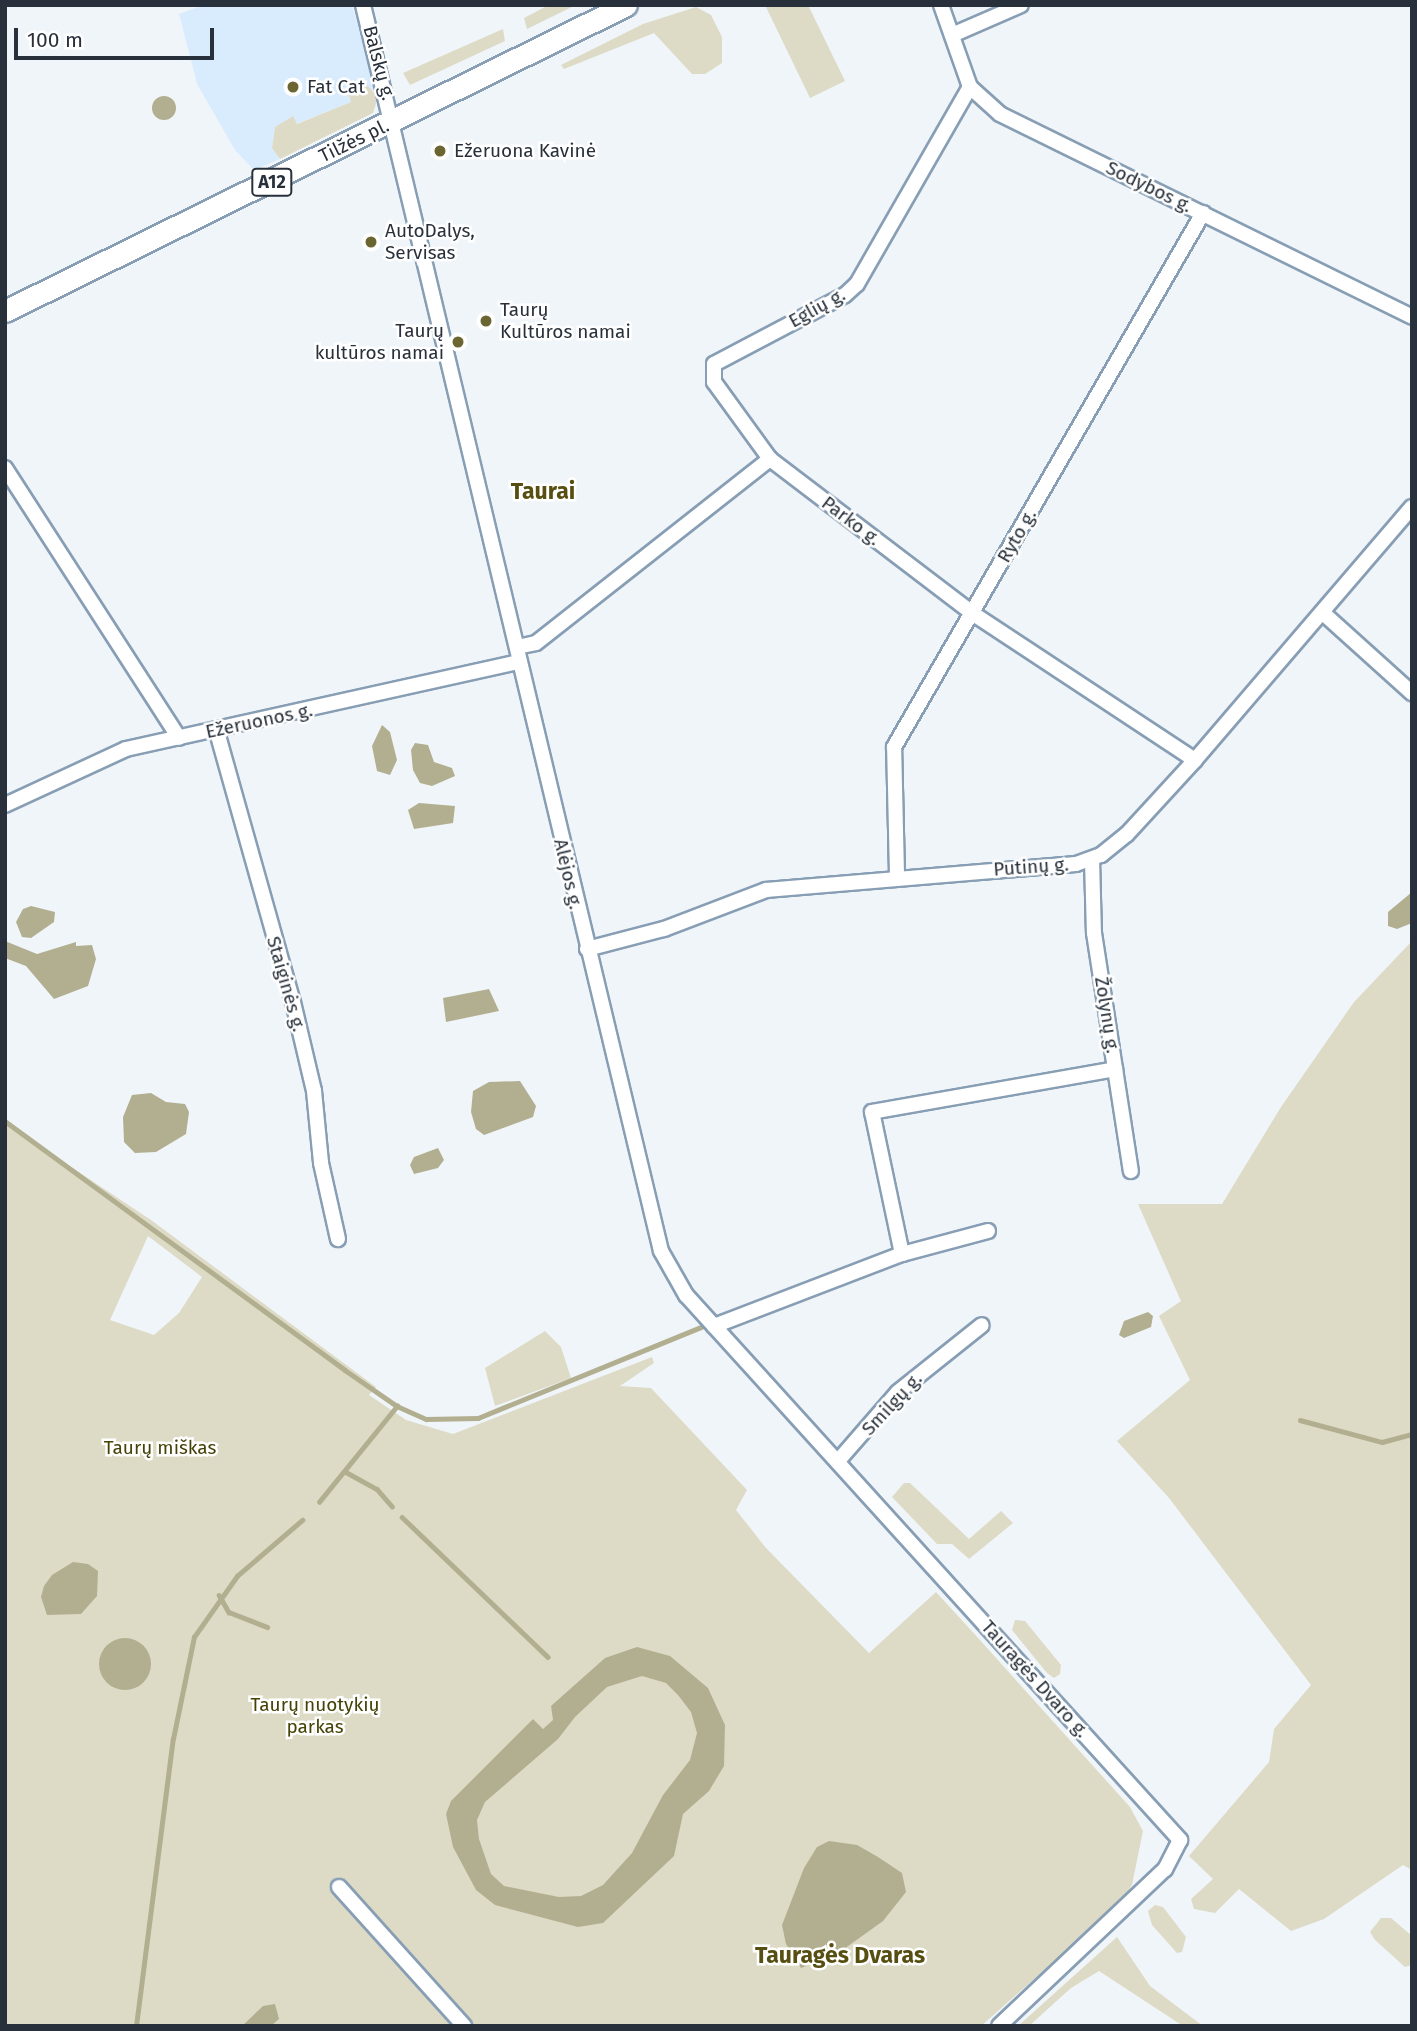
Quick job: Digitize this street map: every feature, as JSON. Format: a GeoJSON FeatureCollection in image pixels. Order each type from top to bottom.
{"type":"FeatureCollection","features":[{"type":"Feature","properties":{"kind":"highway","name":"Tilžės pl."},"geometry":{"type":"LineString","coordinates":[[5,311],[626,5]]}},
{"type":"Feature","properties":{"kind":"street","name":"Balskų g."},"geometry":{"type":"LineString","coordinates":[[363,5],[394,121]]}},
{"type":"Feature","properties":{"kind":"street","name":"Sodybos g."},"geometry":{"type":"LineString","coordinates":[[941,5],[970,87],[1000,114],[1412,317]]}},
{"type":"Feature","properties":{"kind":"street"},"geometry":{"type":"LineString","coordinates":[[952,35],[1021,5]]}},
{"type":"Feature","properties":{"kind":"street","name":"Eglių g."},"geometry":{"type":"LineString","coordinates":[[770,459],[715,382],[714,364],[845,295],[857,284],[970,87]]}},
{"type":"Feature","properties":{"kind":"street","name":"Alėjos g."},"geometry":{"type":"LineString","coordinates":[[394,121],[587,949],[661,1251],[676,1281],[714,1326]]}},
{"type":"Feature","properties":{"kind":"street","name":"Ryto g."},"geometry":{"type":"LineString","coordinates":[[897,875],[894,747],[1203,213]]}},
{"type":"Feature","properties":{"kind":"street"},"geometry":{"type":"LineString","coordinates":[[519,655],[770,459]]}},
{"type":"Feature","properties":{"kind":"street","name":"Parko g."},"geometry":{"type":"LineString","coordinates":[[770,459],[972,613],[1195,760]]}},
{"type":"Feature","properties":{"kind":"street"},"geometry":{"type":"LineString","coordinates":[[5,468],[17,482],[179,738]]}},
{"type":"Feature","properties":{"kind":"street","name":"Putinų g."},"geometry":{"type":"LineString","coordinates":[[587,949],[664,929],[766,890],[897,875],[1061,865],[1092,859],[1127,834],[1195,760],[1412,507]]}},
{"type":"Feature","properties":{"kind":"street"},"geometry":{"type":"LineString","coordinates":[[1323,612],[1412,693]]}},
{"type":"Feature","properties":{"kind":"street","name":"Ežeruonos g."},"geometry":{"type":"LineString","coordinates":[[5,805],[103,758],[179,738],[217,732],[519,655]]}},
{"type":"Feature","properties":{"kind":"street","name":"Staiginės g."},"geometry":{"type":"LineString","coordinates":[[217,732],[296,1014],[338,1239]]}},
{"type":"Feature","properties":{"kind":"street","name":"Žolynų g."},"geometry":{"type":"LineString","coordinates":[[1092,859],[1094,933],[1131,1171]]}},
{"type":"Feature","properties":{"kind":"street"},"geometry":{"type":"LineString","coordinates":[[902,1254],[872,1112],[1115,1069]]}},
{"type":"Feature","properties":{"kind":"street"},"geometry":{"type":"LineString","coordinates":[[714,1326],[902,1254],[988,1231]]}},
{"type":"Feature","properties":{"kind":"street","name":"Smilgų g."},"geometry":{"type":"LineString","coordinates":[[838,1461],[898,1392],[982,1325]]}},
{"type":"Feature","properties":{"kind":"street","name":"Tauragės Dvaro g."},"geometry":{"type":"LineString","coordinates":[[714,1326],[1180,1840],[1165,1869],[999,2026]]}},
{"type":"Feature","properties":{"kind":"street"},"geometry":{"type":"LineString","coordinates":[[339,1887],[464,2026]]}},
{"type":"Feature","properties":{"kind":"shaded area"},"geometry":{"type":"Polygon","coordinates":[[[204,5],[352,5],[378,97],[373,90],[348,92],[351,102],[296,124],[293,116],[275,127],[272,148],[280,159],[254,170],[235,150],[197,84],[179,14],[204,5]]]}},
{"type":"Feature","properties":{"kind":"shaded area"},"geometry":{"type":"Polygon","coordinates":[[[164,96],[175,103],[176,108],[169,119],[164,120],[153,113],[152,108],[159,97],[164,96]]]}},
{"type":"Feature","properties":{"kind":"shaded area"},"geometry":{"type":"Polygon","coordinates":[[[382,725],[390,732],[397,760],[390,775],[377,771],[372,746],[382,725]]]}},
{"type":"Feature","properties":{"kind":"shaded area"},"geometry":{"type":"Polygon","coordinates":[[[415,743],[428,745],[434,762],[452,768],[455,776],[432,786],[420,783],[413,770],[411,750],[415,743]]]}},
{"type":"Feature","properties":{"kind":"shaded area"},"geometry":{"type":"Polygon","coordinates":[[[419,803],[455,806],[453,823],[414,829],[408,810],[419,803]]]}},
{"type":"Feature","properties":{"kind":"shaded area"},"geometry":{"type":"Polygon","coordinates":[[[1412,892],[1412,923],[1397,929],[1388,926],[1388,912],[1412,892]]]}},
{"type":"Feature","properties":{"kind":"shaded area"},"geometry":{"type":"Polygon","coordinates":[[[31,906],[55,912],[54,922],[31,938],[22,937],[16,922],[23,909],[31,906]]]}},
{"type":"Feature","properties":{"kind":"shaded area"},"geometry":{"type":"Polygon","coordinates":[[[5,941],[37,954],[76,942],[76,946],[92,945],[96,959],[88,986],[54,999],[26,966],[5,958],[5,941]]]}},
{"type":"Feature","properties":{"kind":"shaded area"},"geometry":{"type":"Polygon","coordinates":[[[489,989],[499,1011],[446,1022],[443,998],[489,989]]]}},
{"type":"Feature","properties":{"kind":"shaded area"},"geometry":{"type":"Polygon","coordinates":[[[520,1081],[536,1106],[533,1117],[484,1135],[476,1129],[471,1112],[473,1091],[489,1082],[520,1081]]]}},
{"type":"Feature","properties":{"kind":"shaded area"},"geometry":{"type":"Polygon","coordinates":[[[151,1093],[166,1102],[185,1104],[189,1112],[186,1134],[156,1152],[135,1153],[124,1142],[123,1117],[132,1095],[151,1093]]]}},
{"type":"Feature","properties":{"kind":"shaded area"},"geometry":{"type":"Polygon","coordinates":[[[438,1148],[444,1160],[438,1168],[414,1174],[410,1165],[414,1157],[438,1148]]]}},
{"type":"Feature","properties":{"kind":"shaded area"},"geometry":{"type":"Polygon","coordinates":[[[1148,1312],[1153,1316],[1151,1327],[1124,1338],[1119,1335],[1124,1321],[1148,1312]]]}},
{"type":"Feature","properties":{"kind":"shaded area"},"geometry":{"type":"Polygon","coordinates":[[[73,1562],[88,1564],[98,1571],[97,1596],[81,1614],[47,1615],[41,1597],[44,1586],[52,1575],[73,1562]]]}},
{"type":"Feature","properties":{"kind":"shaded area"},"geometry":{"type":"Polygon","coordinates":[[[125,1638],[135,1640],[143,1646],[149,1654],[149,1674],[143,1682],[135,1688],[125,1690],[115,1688],[107,1682],[101,1674],[99,1664],[101,1654],[107,1646],[115,1640],[125,1638]]]}},
{"type":"Feature","properties":{"kind":"shaded area"},"geometry":{"type":"Polygon","coordinates":[[[637,1647],[670,1656],[708,1688],[725,1725],[724,1766],[709,1791],[683,1814],[674,1856],[603,1923],[578,1927],[495,1905],[476,1890],[453,1847],[446,1814],[451,1801],[533,1719],[543,1729],[553,1720],[551,1706],[605,1658],[637,1647]],[[642,1676],[607,1687],[575,1717],[558,1739],[485,1802],[477,1820],[479,1839],[491,1874],[504,1886],[559,1897],[581,1896],[603,1885],[632,1853],[663,1795],[690,1760],[697,1733],[691,1712],[666,1683],[642,1676]]]}},
{"type":"Feature","properties":{"kind":"shaded area"},"geometry":{"type":"Polygon","coordinates":[[[829,1841],[857,1845],[878,1857],[902,1873],[906,1892],[883,1921],[837,1954],[801,1968],[786,1944],[782,1925],[804,1868],[817,1847],[829,1841]]]}},
{"type":"Feature","properties":{"kind":"shaded area"},"geometry":{"type":"Polygon","coordinates":[[[275,2004],[279,2019],[271,2026],[242,2026],[263,2006],[275,2004]]]}},
{"type":"Feature","properties":{"kind":"green space"},"geometry":{"type":"Polygon","coordinates":[[[549,5],[576,5],[527,29],[524,18],[549,5]]]}},
{"type":"Feature","properties":{"kind":"green space"},"geometry":{"type":"Polygon","coordinates":[[[765,5],[808,5],[845,81],[810,98],[765,5]]]}},
{"type":"Feature","properties":{"kind":"green space"},"geometry":{"type":"Polygon","coordinates":[[[696,7],[711,15],[722,37],[722,63],[705,74],[692,74],[654,33],[564,69],[561,65],[643,24],[696,7]]]}},
{"type":"Feature","properties":{"kind":"green space"},"geometry":{"type":"Polygon","coordinates":[[[503,29],[505,41],[410,85],[403,73],[503,29]]]}},
{"type":"Feature","properties":{"kind":"green space"},"geometry":{"type":"Polygon","coordinates":[[[368,86],[378,97],[373,113],[280,159],[272,148],[275,127],[293,116],[297,124],[351,102],[348,92],[368,86]]]}},
{"type":"Feature","properties":{"kind":"green space"},"geometry":{"type":"Polygon","coordinates":[[[1412,941],[1412,1870],[1403,1865],[1324,1919],[1291,1931],[1239,1889],[1215,1913],[1194,1909],[1191,1899],[1213,1879],[1189,1856],[1269,1762],[1274,1729],[1311,1685],[1169,1498],[1117,1441],[1190,1380],[1159,1316],[1181,1301],[1138,1204],[1222,1204],[1281,1107],[1354,1002],[1412,941]]]}},
{"type":"Feature","properties":{"kind":"green space","name":"Taurų nuotykių parkas"},"geometry":{"type":"Polygon","coordinates":[[[5,1123],[151,1220],[376,1387],[369,1395],[406,1420],[453,1434],[652,1357],[654,1363],[620,1386],[651,1388],[747,1490],[736,1510],[766,1548],[869,1653],[936,1592],[1130,1807],[1143,1831],[1132,1885],[1118,1905],[981,2026],[5,2026],[5,1123]],[[148,1236],[110,1320],[154,1335],[179,1313],[202,1277],[148,1236]]]}},
{"type":"Feature","properties":{"kind":"green space"},"geometry":{"type":"Polygon","coordinates":[[[545,1331],[561,1347],[571,1378],[495,1406],[485,1368],[545,1331]]]}},
{"type":"Feature","properties":{"kind":"green space"},"geometry":{"type":"Polygon","coordinates":[[[904,1483],[910,1483],[969,1539],[1001,1511],[1013,1523],[969,1559],[952,1544],[937,1544],[892,1497],[904,1483]]]}},
{"type":"Feature","properties":{"kind":"green space"},"geometry":{"type":"Polygon","coordinates":[[[1015,1620],[1025,1621],[1061,1665],[1060,1674],[1054,1678],[1047,1673],[1012,1630],[1015,1620]]]}},
{"type":"Feature","properties":{"kind":"green space"},"geometry":{"type":"Polygon","coordinates":[[[1155,1905],[1163,1907],[1186,1937],[1182,1952],[1177,1953],[1152,1925],[1148,1911],[1155,1905]]]}},
{"type":"Feature","properties":{"kind":"green space"},"geometry":{"type":"Polygon","coordinates":[[[1381,1918],[1391,1918],[1412,1936],[1412,1965],[1405,1967],[1375,1940],[1370,1932],[1381,1918]]]}},
{"type":"Feature","properties":{"kind":"green space"},"geometry":{"type":"Polygon","coordinates":[[[1117,1937],[1150,1986],[1203,2026],[1183,2026],[1099,1971],[1071,1988],[1029,2026],[1018,2026],[1117,1937]]]}},
{"type":"Feature","properties":{"kind":"waterway"},"geometry":{"type":"LineString","coordinates":[[5,1121],[345,1370],[397,1406],[426,1419],[478,1418],[704,1326]]}},
{"type":"Feature","properties":{"kind":"waterway"},"geometry":{"type":"LineString","coordinates":[[319,1502],[397,1406]]}},
{"type":"Feature","properties":{"kind":"waterway"},"geometry":{"type":"LineString","coordinates":[[1300,1420],[1382,1442],[1412,1434]]}},
{"type":"Feature","properties":{"kind":"waterway"},"geometry":{"type":"LineString","coordinates":[[346,1472],[377,1489],[392,1506]]}},
{"type":"Feature","properties":{"kind":"waterway"},"geometry":{"type":"LineString","coordinates":[[402,1517],[548,1657]]}},
{"type":"Feature","properties":{"kind":"waterway"},"geometry":{"type":"LineString","coordinates":[[136,2026],[173,1739],[194,1637],[237,1576],[302,1520]]}},
{"type":"Feature","properties":{"kind":"waterway"},"geometry":{"type":"LineString","coordinates":[[219,1595],[229,1612],[267,1627]]}},
{"type":"Feature","properties":{"kind":"place","name":"Fat Cat"},"geometry":{"type":"Point","coordinates":[293,87]}},
{"type":"Feature","properties":{"kind":"place","name":"Ežeruona Kavinė"},"geometry":{"type":"Point","coordinates":[440,151]}},
{"type":"Feature","properties":{"kind":"place","name":"AutoDalys, Servisas"},"geometry":{"type":"Point","coordinates":[371,242]}},
{"type":"Feature","properties":{"kind":"place","name":"Taurų Kultūros namai"},"geometry":{"type":"Point","coordinates":[486,321]}},
{"type":"Feature","properties":{"kind":"place","name":"Taurų kultūros namai"},"geometry":{"type":"Point","coordinates":[458,342]}},
{"type":"Feature","properties":{"kind":"district","name":"Taurai"},"geometry":{"type":"Point","coordinates":[543,491]}},
{"type":"Feature","properties":{"kind":"district","name":"Tauragės Dvaras"},"geometry":{"type":"Point","coordinates":[840,1955]}},
{"type":"Feature","properties":{"kind":"park label","name":"Taurų miškas"},"geometry":{"type":"Point","coordinates":[160,1448]}}]}
